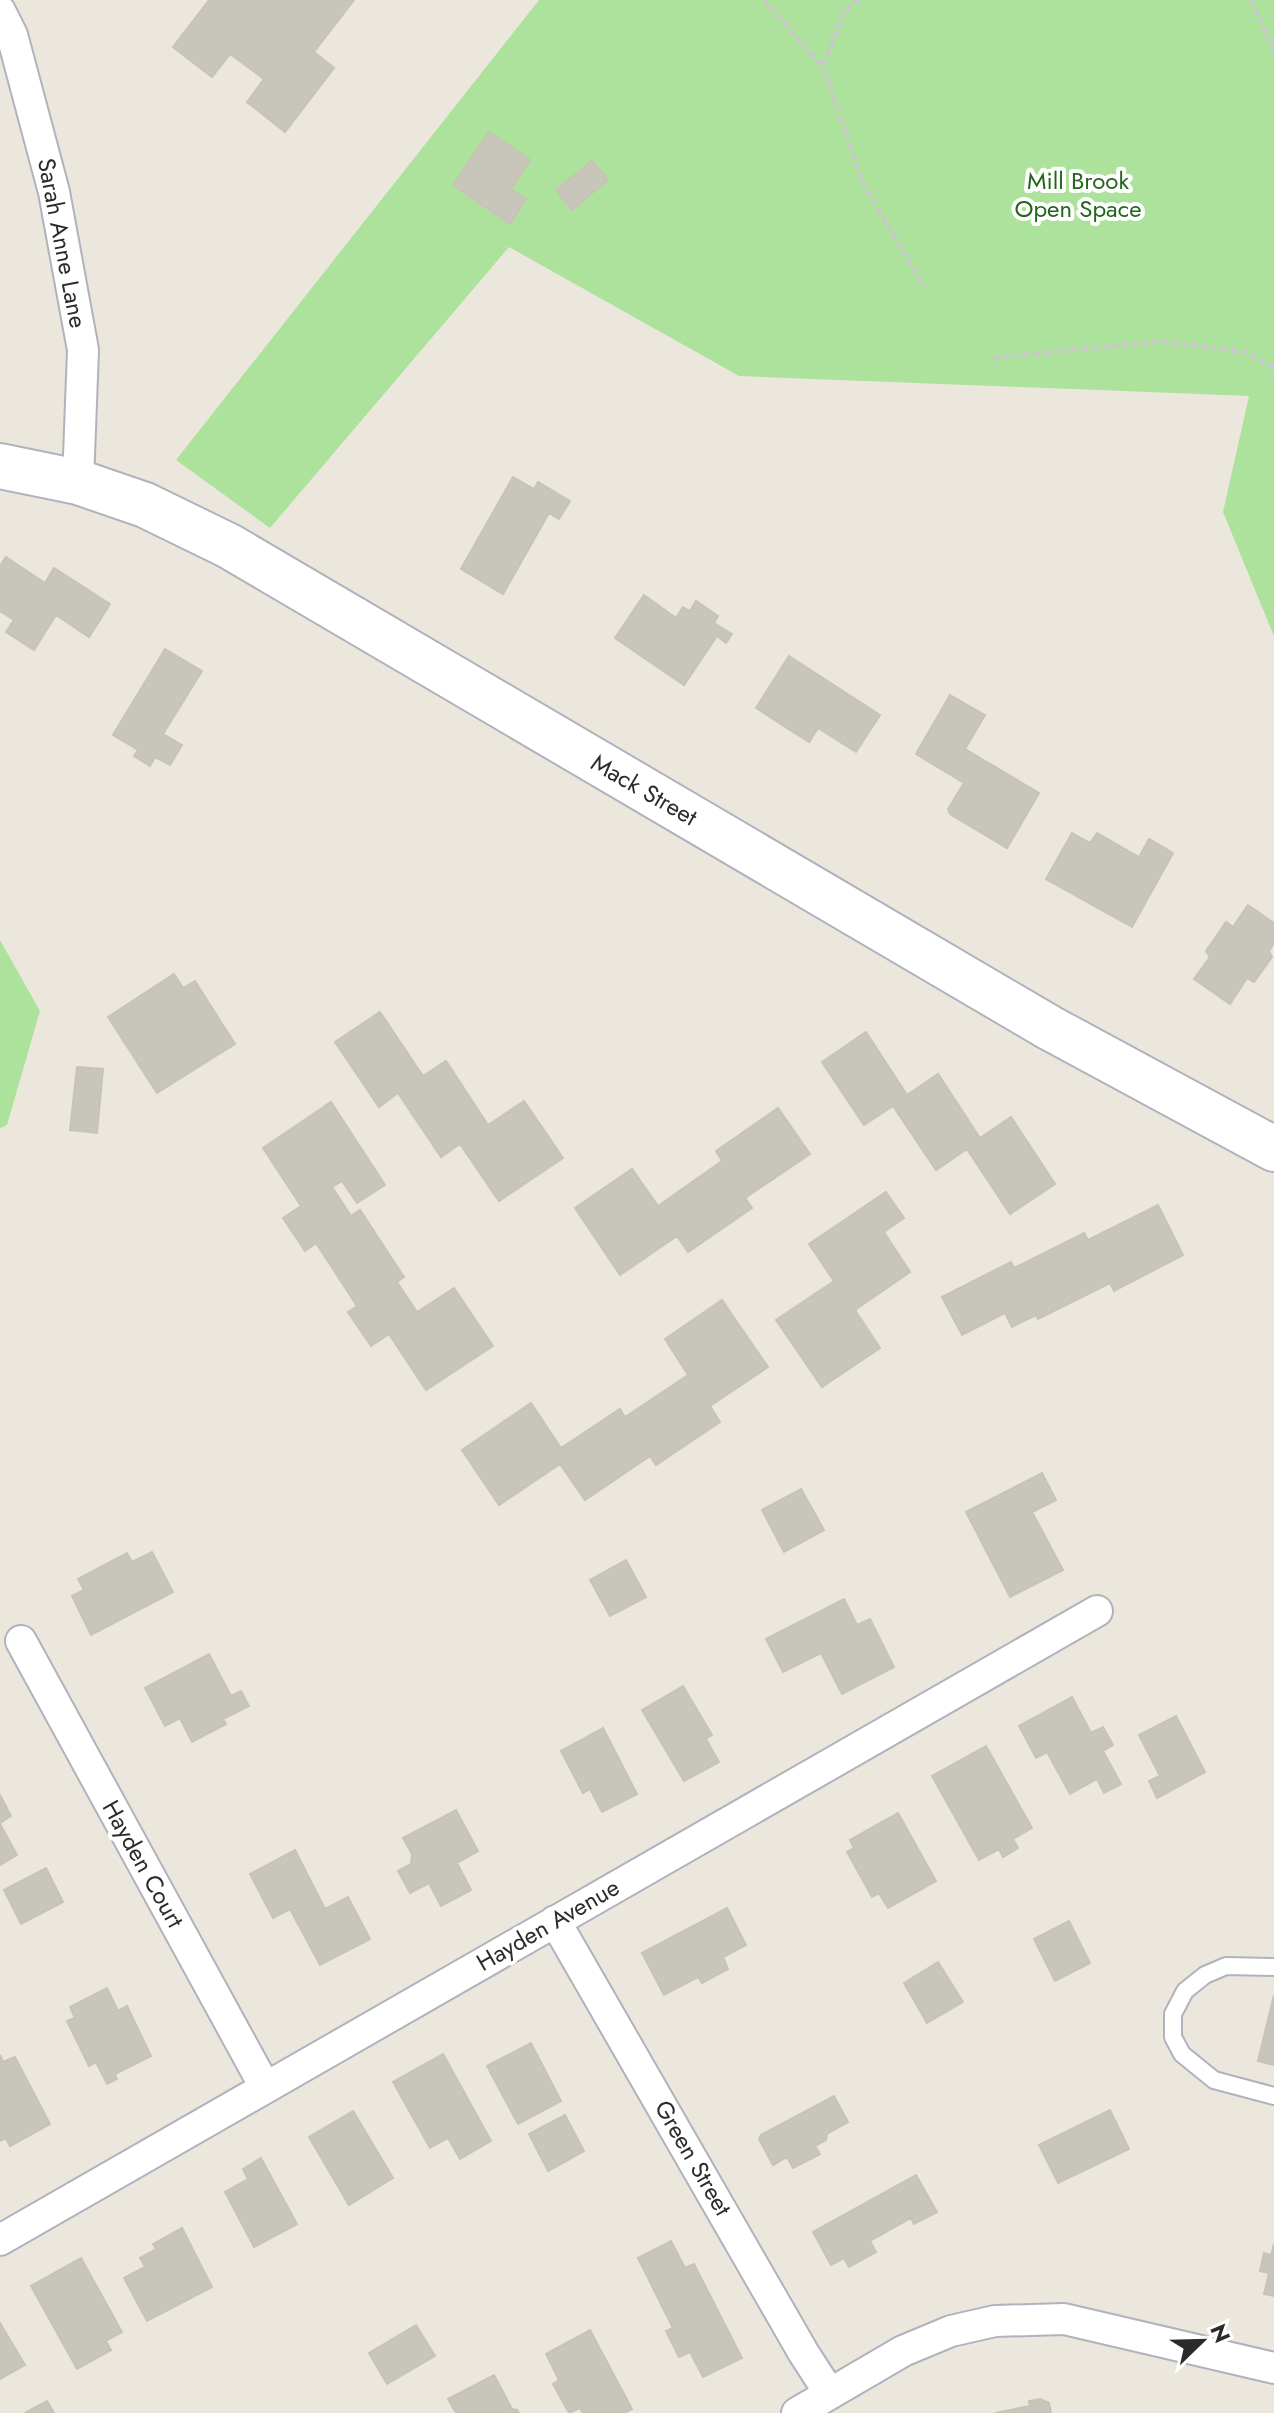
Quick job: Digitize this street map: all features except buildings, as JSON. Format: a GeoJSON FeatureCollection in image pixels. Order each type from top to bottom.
{"type":"FeatureCollection","features":[{"type":"Feature","properties":{"kind":"street","name":"Sarah Anne Lane"},"geometry":{"type":"LineString","coordinates":[[0,11],[12,35],[54,192],[83,350],[78,482]]}},
{"type":"Feature","properties":{"kind":"street","name":"Mack Street"},"geometry":{"type":"LineString","coordinates":[[0,466],[78,482],[156,509],[229,546],[1050,1028],[1274,1149]]}},
{"type":"Feature","properties":{"kind":"street","name":"Hayden Avenue"},"geometry":{"type":"LineString","coordinates":[[0,2240],[1097,1611]]}},
{"type":"Feature","properties":{"kind":"street","name":"Hayden Court"},"geometry":{"type":"LineString","coordinates":[[21,1641],[265,2087]]}},
{"type":"Feature","properties":{"kind":"street","name":"Green Street"},"geometry":{"type":"LineString","coordinates":[[555,1921],[830,2394]]}},
{"type":"Feature","properties":{"kind":"street"},"geometry":{"type":"LineString","coordinates":[[797,2413],[903,2351],[951,2331],[995,2321],[1064,2319],[1274,2368]]}},
{"type":"Feature","properties":{"kind":"lane"},"geometry":{"type":"LineString","coordinates":[[1274,1967],[1226,1966],[1205,1975],[1185,1991],[1173,2014],[1173,2037],[1182,2054],[1214,2080],[1274,2096]]}},
{"type":"Feature","properties":{"kind":"path"},"geometry":{"type":"LineString","coordinates":[[764,0],[823,67],[862,181],[924,287]]}},
{"type":"Feature","properties":{"kind":"path"},"geometry":{"type":"LineString","coordinates":[[823,67],[844,11],[859,0]]}},
{"type":"Feature","properties":{"kind":"path"},"geometry":{"type":"LineString","coordinates":[[1251,0],[1274,50]]}},
{"type":"Feature","properties":{"kind":"path"},"geometry":{"type":"LineString","coordinates":[[993,358],[1164,341],[1245,352],[1274,368]]}},
{"type":"Feature","properties":{"kind":"green space","name":"Mill Brook Open Space"},"geometry":{"type":"Polygon","coordinates":[[[539,0],[1274,0],[1274,636],[1223,512],[1249,396],[739,376],[509,247],[270,528],[176,460],[539,0]]]}},
{"type":"Feature","properties":{"kind":"green space"},"geometry":{"type":"Polygon","coordinates":[[[0,940],[40,1011],[7,1125],[0,1128],[0,940]]]}}]}
